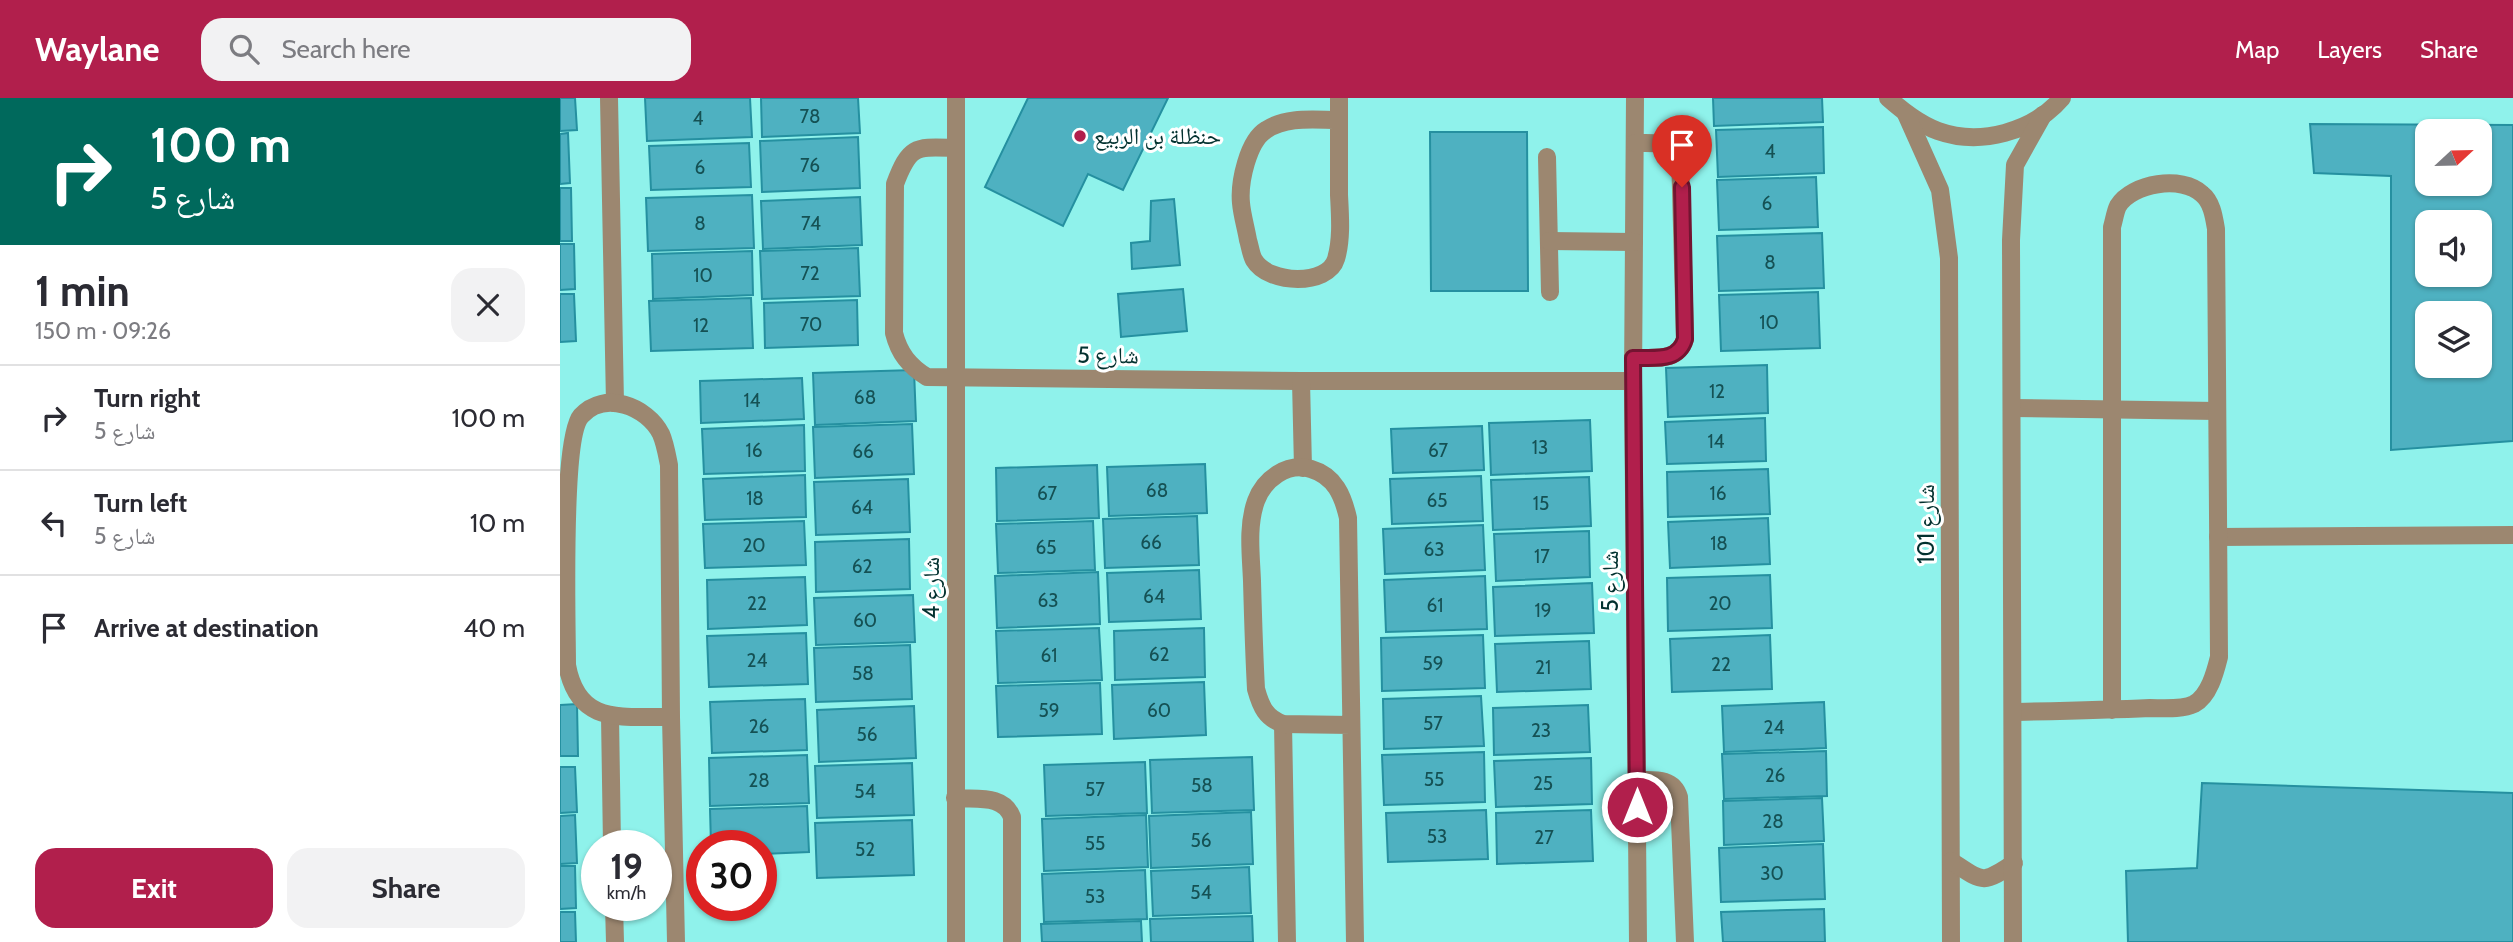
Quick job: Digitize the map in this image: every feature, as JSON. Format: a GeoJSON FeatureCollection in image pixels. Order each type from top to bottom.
{"type":"FeatureCollection","features":[{"type":"Feature","properties":{"kind":"street"},"geometry":{"type":"LineString","coordinates":[[608,98],[615,403]]}},
{"type":"Feature","properties":{"kind":"street","name":"شارع 4"},"geometry":{"type":"LineString","coordinates":[[956,98],[956,942]]}},
{"type":"Feature","properties":{"kind":"street"},"geometry":{"type":"LineString","coordinates":[[1339,98],[1340,227],[1336,261],[1328,269],[1309,279],[1289,280],[1266,273],[1253,260],[1241,201],[1244,174],[1255,139],[1265,130],[1284,121],[1339,120]]}},
{"type":"Feature","properties":{"kind":"street","name":"شارع 5"},"geometry":{"type":"LineString","coordinates":[[1635,98],[1633,381],[1638,942]]}},
{"type":"Feature","properties":{"kind":"street"},"geometry":{"type":"LineString","coordinates":[[1888,98],[1906,114],[1938,131],[1975,137],[2011,132],[2043,115],[2062,98]]}},
{"type":"Feature","properties":{"kind":"street","name":"شارع 101"},"geometry":{"type":"LineString","coordinates":[[1906,114],[1941,190],[1949,258],[1951,942]]}},
{"type":"Feature","properties":{"kind":"street"},"geometry":{"type":"LineString","coordinates":[[2013,942],[2011,240],[2015,165],[2043,115]]}},
{"type":"Feature","properties":{"kind":"street"},"geometry":{"type":"LineString","coordinates":[[1633,358],[1668,357],[1682,348],[1685,339],[1680,153],[1665,144],[1635,143]]}},
{"type":"Feature","properties":{"kind":"street"},"geometry":{"type":"LineString","coordinates":[[956,148],[922,148],[912,152],[902,166],[895,184],[894,319],[898,348],[914,369],[927,377],[956,378]]}},
{"type":"Feature","properties":{"kind":"street"},"geometry":{"type":"LineString","coordinates":[[1548,157],[1550,292]]}},
{"type":"Feature","properties":{"kind":"street"},"geometry":{"type":"LineString","coordinates":[[2014,712],[2112,710],[2193,705],[2205,693],[2213,678],[2219,657],[2216,229],[2213,212],[2202,194],[2187,187],[2168,184],[2147,185],[2133,192],[2119,206],[2112,227],[2112,710]]}},
{"type":"Feature","properties":{"kind":"street"},"geometry":{"type":"LineString","coordinates":[[1549,241],[1633,243]]}},
{"type":"Feature","properties":{"kind":"street","name":"شارع 5"},"geometry":{"type":"LineString","coordinates":[[956,378],[1633,381]]}},
{"type":"Feature","properties":{"kind":"street"},"geometry":{"type":"LineString","coordinates":[[1301,381],[1303,468]]}},
{"type":"Feature","properties":{"kind":"street"},"geometry":{"type":"LineString","coordinates":[[671,717],[610,716],[596,712],[583,702],[572,685],[567,665],[568,469],[572,433],[580,416],[602,404],[615,403],[638,409],[649,417],[660,433],[669,465],[676,942]]}},
{"type":"Feature","properties":{"kind":"street"},"geometry":{"type":"LineString","coordinates":[[2012,408],[2217,411]]}},
{"type":"Feature","properties":{"kind":"street"},"geometry":{"type":"LineString","coordinates":[[1351,725],[1283,724],[1263,711],[1256,690],[1250,531],[1256,501],[1267,481],[1283,471],[1311,469],[1332,480],[1343,496],[1348,518],[1355,942]]}},
{"type":"Feature","properties":{"kind":"street"},"geometry":{"type":"LineString","coordinates":[[2218,537],[2513,535]]}},
{"type":"Feature","properties":{"kind":"street"},"geometry":{"type":"LineString","coordinates":[[610,716],[612,830]]}},
{"type":"Feature","properties":{"kind":"street"},"geometry":{"type":"LineString","coordinates":[[1283,724],[1287,942]]}},
{"type":"Feature","properties":{"kind":"street"},"geometry":{"type":"LineString","coordinates":[[1636,780],[1662,780],[1677,789],[1685,942]]}},
{"type":"Feature","properties":{"kind":"street"},"geometry":{"type":"LineString","coordinates":[[956,799],[998,801],[1009,807],[1014,830],[1012,942]]}},
{"type":"Feature","properties":{"kind":"street"},"geometry":{"type":"LineString","coordinates":[[1951,861],[1978,878],[1991,878],[2014,863]]}},
{"type":"Feature","properties":{"kind":"street"},"geometry":{"type":"LineString","coordinates":[[614,921],[615,942]]}},
{"type":"Feature","properties":{"kind":"building"},"geometry":{"type":"Polygon","coordinates":[[[560,98],[575,98],[577,130],[560,131],[560,98]]]}},
{"type":"Feature","properties":{"kind":"building"},"geometry":{"type":"Polygon","coordinates":[[[645,98],[750,98],[752,137],[647,141],[645,98]]]}},
{"type":"Feature","properties":{"kind":"building"},"geometry":{"type":"Polygon","coordinates":[[[761,98],[858,98],[860,133],[762,137],[761,98]]]}},
{"type":"Feature","properties":{"kind":"building","name":"حنظلة بن الربيع"},"geometry":{"type":"Polygon","coordinates":[[[1028,98],[1168,98],[1123,190],[1088,174],[1063,226],[985,187],[1028,98]]]}},
{"type":"Feature","properties":{"kind":"building"},"geometry":{"type":"Polygon","coordinates":[[[1713,98],[1822,98],[1823,122],[1714,126],[1713,98]]]}},
{"type":"Feature","properties":{"kind":"building"},"geometry":{"type":"Polygon","coordinates":[[[2310,124],[2415,125],[2415,196],[2492,196],[2492,125],[2513,125],[2513,441],[2391,450],[2391,176],[2314,173],[2310,124]]]}},
{"type":"Feature","properties":{"kind":"building"},"geometry":{"type":"Polygon","coordinates":[[[1823,127],[1824,173],[1718,177],[1716,130],[1823,127]]]}},
{"type":"Feature","properties":{"kind":"building"},"geometry":{"type":"Polygon","coordinates":[[[1430,132],[1527,132],[1528,291],[1431,291],[1430,132]]]}},
{"type":"Feature","properties":{"kind":"building"},"geometry":{"type":"Polygon","coordinates":[[[568,133],[570,183],[560,184],[560,134],[568,133]]]}},
{"type":"Feature","properties":{"kind":"building"},"geometry":{"type":"Polygon","coordinates":[[[858,137],[860,188],[762,192],[760,141],[858,137]]]}},
{"type":"Feature","properties":{"kind":"building"},"geometry":{"type":"Polygon","coordinates":[[[749,143],[751,187],[651,190],[649,146],[749,143]]]}},
{"type":"Feature","properties":{"kind":"building"},"geometry":{"type":"Polygon","coordinates":[[[1816,177],[1818,227],[1719,230],[1717,180],[1816,177]]]}},
{"type":"Feature","properties":{"kind":"building"},"geometry":{"type":"Polygon","coordinates":[[[560,188],[571,188],[572,241],[560,241],[560,188]]]}},
{"type":"Feature","properties":{"kind":"building"},"geometry":{"type":"Polygon","coordinates":[[[752,195],[754,248],[648,251],[646,198],[752,195]]]}},
{"type":"Feature","properties":{"kind":"building"},"geometry":{"type":"Polygon","coordinates":[[[860,197],[862,245],[763,249],[761,201],[860,197]]]}},
{"type":"Feature","properties":{"kind":"building"},"geometry":{"type":"Polygon","coordinates":[[[1174,199],[1180,265],[1132,269],[1131,243],[1150,241],[1151,201],[1174,199]]]}},
{"type":"Feature","properties":{"kind":"building"},"geometry":{"type":"Polygon","coordinates":[[[1822,233],[1824,288],[1719,291],[1717,236],[1822,233]]]}},
{"type":"Feature","properties":{"kind":"building"},"geometry":{"type":"Polygon","coordinates":[[[560,244],[574,244],[575,289],[560,290],[560,244]]]}},
{"type":"Feature","properties":{"kind":"building"},"geometry":{"type":"Polygon","coordinates":[[[858,248],[860,296],[762,299],[760,251],[858,248]]]}},
{"type":"Feature","properties":{"kind":"building"},"geometry":{"type":"Polygon","coordinates":[[[752,251],[753,295],[653,299],[652,254],[752,251]]]}},
{"type":"Feature","properties":{"kind":"building"},"geometry":{"type":"Polygon","coordinates":[[[1183,289],[1187,331],[1121,337],[1118,294],[1183,289]]]}},
{"type":"Feature","properties":{"kind":"building"},"geometry":{"type":"Polygon","coordinates":[[[1818,292],[1820,348],[1721,351],[1719,295],[1818,292]]]}},
{"type":"Feature","properties":{"kind":"building"},"geometry":{"type":"Polygon","coordinates":[[[560,294],[574,294],[576,341],[560,342],[560,294]]]}},
{"type":"Feature","properties":{"kind":"building"},"geometry":{"type":"Polygon","coordinates":[[[751,298],[753,348],[651,351],[649,301],[751,298]]]}},
{"type":"Feature","properties":{"kind":"building"},"geometry":{"type":"Polygon","coordinates":[[[857,300],[858,345],[765,348],[764,303],[857,300]]]}},
{"type":"Feature","properties":{"kind":"building"},"geometry":{"type":"Polygon","coordinates":[[[1767,365],[1768,413],[1668,417],[1666,368],[1767,365]]]}},
{"type":"Feature","properties":{"kind":"building"},"geometry":{"type":"Polygon","coordinates":[[[914,370],[916,421],[815,425],[813,373],[914,370]]]}},
{"type":"Feature","properties":{"kind":"building"},"geometry":{"type":"Polygon","coordinates":[[[802,378],[804,419],[701,423],[700,381],[802,378]]]}},
{"type":"Feature","properties":{"kind":"building"},"geometry":{"type":"Polygon","coordinates":[[[1765,418],[1766,461],[1667,464],[1665,422],[1765,418]]]}},
{"type":"Feature","properties":{"kind":"building"},"geometry":{"type":"Polygon","coordinates":[[[1590,420],[1592,471],[1491,475],[1489,423],[1590,420]]]}},
{"type":"Feature","properties":{"kind":"building"},"geometry":{"type":"Polygon","coordinates":[[[912,424],[914,474],[815,478],[813,427],[912,424]]]}},
{"type":"Feature","properties":{"kind":"building"},"geometry":{"type":"Polygon","coordinates":[[[804,425],[805,471],[704,474],[702,429],[804,425]]]}},
{"type":"Feature","properties":{"kind":"building"},"geometry":{"type":"Polygon","coordinates":[[[1482,426],[1484,470],[1393,473],[1391,429],[1482,426]]]}},
{"type":"Feature","properties":{"kind":"building"},"geometry":{"type":"Polygon","coordinates":[[[1205,464],[1207,513],[1109,516],[1107,467],[1205,464]]]}},
{"type":"Feature","properties":{"kind":"building"},"geometry":{"type":"Polygon","coordinates":[[[1097,465],[1099,518],[997,521],[996,468],[1097,465]]]}},
{"type":"Feature","properties":{"kind":"building"},"geometry":{"type":"Polygon","coordinates":[[[1768,469],[1770,514],[1668,517],[1667,472],[1768,469]]]}},
{"type":"Feature","properties":{"kind":"building"},"geometry":{"type":"Polygon","coordinates":[[[805,475],[806,517],[705,520],[703,479],[805,475]]]}},
{"type":"Feature","properties":{"kind":"building"},"geometry":{"type":"Polygon","coordinates":[[[1481,476],[1483,521],[1392,524],[1390,479],[1481,476]]]}},
{"type":"Feature","properties":{"kind":"building"},"geometry":{"type":"Polygon","coordinates":[[[1589,477],[1591,526],[1493,530],[1491,480],[1589,477]]]}},
{"type":"Feature","properties":{"kind":"building"},"geometry":{"type":"Polygon","coordinates":[[[908,479],[910,532],[816,535],[814,482],[908,479]]]}},
{"type":"Feature","properties":{"kind":"building"},"geometry":{"type":"Polygon","coordinates":[[[1197,516],[1199,565],[1105,568],[1103,519],[1197,516]]]}},
{"type":"Feature","properties":{"kind":"building"},"geometry":{"type":"Polygon","coordinates":[[[1768,518],[1770,564],[1670,568],[1668,522],[1768,518]]]}},
{"type":"Feature","properties":{"kind":"building"},"geometry":{"type":"Polygon","coordinates":[[[804,521],[806,565],[705,568],[703,524],[804,521]]]}},
{"type":"Feature","properties":{"kind":"building"},"geometry":{"type":"Polygon","coordinates":[[[1093,521],[1095,570],[998,573],[996,524],[1093,521]]]}},
{"type":"Feature","properties":{"kind":"building"},"geometry":{"type":"Polygon","coordinates":[[[1483,525],[1485,570],[1385,574],[1383,529],[1483,525]]]}},
{"type":"Feature","properties":{"kind":"building"},"geometry":{"type":"Polygon","coordinates":[[[1589,531],[1590,577],[1496,581],[1494,534],[1589,531]]]}},
{"type":"Feature","properties":{"kind":"building"},"geometry":{"type":"Polygon","coordinates":[[[909,539],[910,589],[816,592],[815,542],[909,539]]]}},
{"type":"Feature","properties":{"kind":"building"},"geometry":{"type":"Polygon","coordinates":[[[1199,570],[1201,619],[1109,622],[1107,573],[1199,570]]]}},
{"type":"Feature","properties":{"kind":"building"},"geometry":{"type":"Polygon","coordinates":[[[1098,572],[1100,624],[997,628],[995,576],[1098,572]]]}},
{"type":"Feature","properties":{"kind":"building"},"geometry":{"type":"Polygon","coordinates":[[[1770,575],[1772,628],[1668,631],[1667,578],[1770,575]]]}},
{"type":"Feature","properties":{"kind":"building"},"geometry":{"type":"Polygon","coordinates":[[[1485,576],[1487,629],[1386,632],[1384,580],[1485,576]]]}},
{"type":"Feature","properties":{"kind":"building"},"geometry":{"type":"Polygon","coordinates":[[[805,577],[807,625],[708,629],[707,580],[805,577]]]}},
{"type":"Feature","properties":{"kind":"building"},"geometry":{"type":"Polygon","coordinates":[[[1592,583],[1594,633],[1495,636],[1493,587],[1592,583]]]}},
{"type":"Feature","properties":{"kind":"building"},"geometry":{"type":"Polygon","coordinates":[[[913,595],[915,642],[816,645],[814,598],[913,595]]]}},
{"type":"Feature","properties":{"kind":"building"},"geometry":{"type":"Polygon","coordinates":[[[1099,628],[1102,680],[998,683],[996,631],[1099,628]]]}},
{"type":"Feature","properties":{"kind":"building"},"geometry":{"type":"Polygon","coordinates":[[[1204,628],[1205,677],[1115,680],[1114,631],[1204,628]]]}},
{"type":"Feature","properties":{"kind":"building"},"geometry":{"type":"Polygon","coordinates":[[[806,633],[808,684],[709,687],[707,636],[806,633]]]}},
{"type":"Feature","properties":{"kind":"building"},"geometry":{"type":"Polygon","coordinates":[[[1483,635],[1485,688],[1382,691],[1381,638],[1483,635]]]}},
{"type":"Feature","properties":{"kind":"building"},"geometry":{"type":"Polygon","coordinates":[[[1770,635],[1772,689],[1672,692],[1670,639],[1770,635]]]}},
{"type":"Feature","properties":{"kind":"building"},"geometry":{"type":"Polygon","coordinates":[[[1589,641],[1591,689],[1497,692],[1495,644],[1589,641]]]}},
{"type":"Feature","properties":{"kind":"building"},"geometry":{"type":"Polygon","coordinates":[[[910,645],[912,699],[816,702],[814,648],[910,645]]]}},
{"type":"Feature","properties":{"kind":"building"},"geometry":{"type":"Polygon","coordinates":[[[1204,682],[1206,735],[1114,739],[1112,685],[1204,682]]]}},
{"type":"Feature","properties":{"kind":"building"},"geometry":{"type":"Polygon","coordinates":[[[1100,683],[1102,734],[998,737],[996,686],[1100,683]]]}},
{"type":"Feature","properties":{"kind":"building"},"geometry":{"type":"Polygon","coordinates":[[[1481,696],[1484,746],[1384,749],[1383,699],[1481,696]]]}},
{"type":"Feature","properties":{"kind":"building"},"geometry":{"type":"Polygon","coordinates":[[[805,699],[807,750],[712,753],[710,702],[805,699]]]}},
{"type":"Feature","properties":{"kind":"building"},"geometry":{"type":"Polygon","coordinates":[[[1824,702],[1826,748],[1724,752],[1722,706],[1824,702]]]}},
{"type":"Feature","properties":{"kind":"building"},"geometry":{"type":"Polygon","coordinates":[[[577,704],[578,756],[560,756],[560,705],[577,704]]]}},
{"type":"Feature","properties":{"kind":"building"},"geometry":{"type":"Polygon","coordinates":[[[1588,705],[1590,752],[1494,755],[1493,708],[1588,705]]]}},
{"type":"Feature","properties":{"kind":"building"},"geometry":{"type":"Polygon","coordinates":[[[914,706],[916,758],[819,762],[817,710],[914,706]]]}},
{"type":"Feature","properties":{"kind":"building"},"geometry":{"type":"Polygon","coordinates":[[[1826,751],[1827,796],[1724,799],[1722,754],[1826,751]]]}},
{"type":"Feature","properties":{"kind":"building"},"geometry":{"type":"Polygon","coordinates":[[[1484,752],[1485,802],[1384,805],[1382,755],[1484,752]]]}},
{"type":"Feature","properties":{"kind":"building"},"geometry":{"type":"Polygon","coordinates":[[[807,755],[809,803],[710,806],[709,758],[807,755]]]}},
{"type":"Feature","properties":{"kind":"building"},"geometry":{"type":"Polygon","coordinates":[[[1252,757],[1254,810],[1152,813],[1150,760],[1252,757]]]}},
{"type":"Feature","properties":{"kind":"building"},"geometry":{"type":"Polygon","coordinates":[[[1591,758],[1592,804],[1496,807],[1494,761],[1591,758]]]}},
{"type":"Feature","properties":{"kind":"building"},"geometry":{"type":"Polygon","coordinates":[[[1145,762],[1147,813],[1046,816],[1044,765],[1145,762]]]}},
{"type":"Feature","properties":{"kind":"building"},"geometry":{"type":"Polygon","coordinates":[[[912,763],[914,815],[817,818],[815,766],[912,763]]]}},
{"type":"Feature","properties":{"kind":"building"},"geometry":{"type":"Polygon","coordinates":[[[560,767],[575,767],[577,812],[560,813],[560,767]]]}},
{"type":"Feature","properties":{"kind":"building"},"geometry":{"type":"Polygon","coordinates":[[[2202,783],[2513,793],[2513,942],[2128,942],[2126,871],[2197,868],[2202,783]]]}},
{"type":"Feature","properties":{"kind":"building"},"geometry":{"type":"Polygon","coordinates":[[[1822,798],[1824,841],[1724,845],[1723,801],[1822,798]]]}},
{"type":"Feature","properties":{"kind":"building"},"geometry":{"type":"Polygon","coordinates":[[[807,806],[809,852],[777,853],[777,830],[711,830],[710,809],[807,806]]]}},
{"type":"Feature","properties":{"kind":"building"},"geometry":{"type":"Polygon","coordinates":[[[1486,810],[1488,859],[1388,862],[1386,813],[1486,810]]]}},
{"type":"Feature","properties":{"kind":"building"},"geometry":{"type":"Polygon","coordinates":[[[1591,810],[1593,861],[1497,864],[1496,813],[1591,810]]]}},
{"type":"Feature","properties":{"kind":"building"},"geometry":{"type":"Polygon","coordinates":[[[1251,812],[1253,864],[1151,868],[1149,816],[1251,812]]]}},
{"type":"Feature","properties":{"kind":"building"},"geometry":{"type":"Polygon","coordinates":[[[575,815],[577,863],[560,864],[560,816],[575,815]]]}},
{"type":"Feature","properties":{"kind":"building"},"geometry":{"type":"Polygon","coordinates":[[[1146,815],[1148,867],[1044,871],[1042,819],[1146,815]]]}},
{"type":"Feature","properties":{"kind":"building"},"geometry":{"type":"Polygon","coordinates":[[[912,820],[914,875],[817,878],[815,823],[912,820]]]}},
{"type":"Feature","properties":{"kind":"building"},"geometry":{"type":"Polygon","coordinates":[[[1823,844],[1825,899],[1721,902],[1719,848],[1823,844]]]}},
{"type":"Feature","properties":{"kind":"building"},"geometry":{"type":"Polygon","coordinates":[[[560,866],[575,866],[576,908],[560,909],[560,866]]]}},
{"type":"Feature","properties":{"kind":"building"},"geometry":{"type":"Polygon","coordinates":[[[1249,867],[1251,913],[1153,916],[1151,871],[1249,867]]]}},
{"type":"Feature","properties":{"kind":"building"},"geometry":{"type":"Polygon","coordinates":[[[1145,870],[1147,919],[1044,922],[1042,874],[1145,870]]]}},
{"type":"Feature","properties":{"kind":"building"},"geometry":{"type":"Polygon","coordinates":[[[1824,909],[1825,942],[1723,942],[1721,912],[1824,909]]]}},
{"type":"Feature","properties":{"kind":"building"},"geometry":{"type":"Polygon","coordinates":[[[560,912],[575,912],[576,942],[560,942],[560,912]]]}},
{"type":"Feature","properties":{"kind":"building"},"geometry":{"type":"Polygon","coordinates":[[[1252,916],[1253,942],[1151,942],[1150,919],[1252,916]]]}},
{"type":"Feature","properties":{"kind":"building"},"geometry":{"type":"Polygon","coordinates":[[[1141,921],[1142,942],[1042,942],[1041,924],[1141,921]]]}},
{"type":"Feature","properties":{"kind":"place","name":"حنظلة بن الربيع"},"geometry":{"type":"Point","coordinates":[1080,136]}},
{"type":"Feature","properties":{"kind":"route"},"geometry":{"type":"LineString","coordinates":[[1637,807],[1633,358],[1668,357],[1682,348],[1685,339],[1682,187]]}}]}
